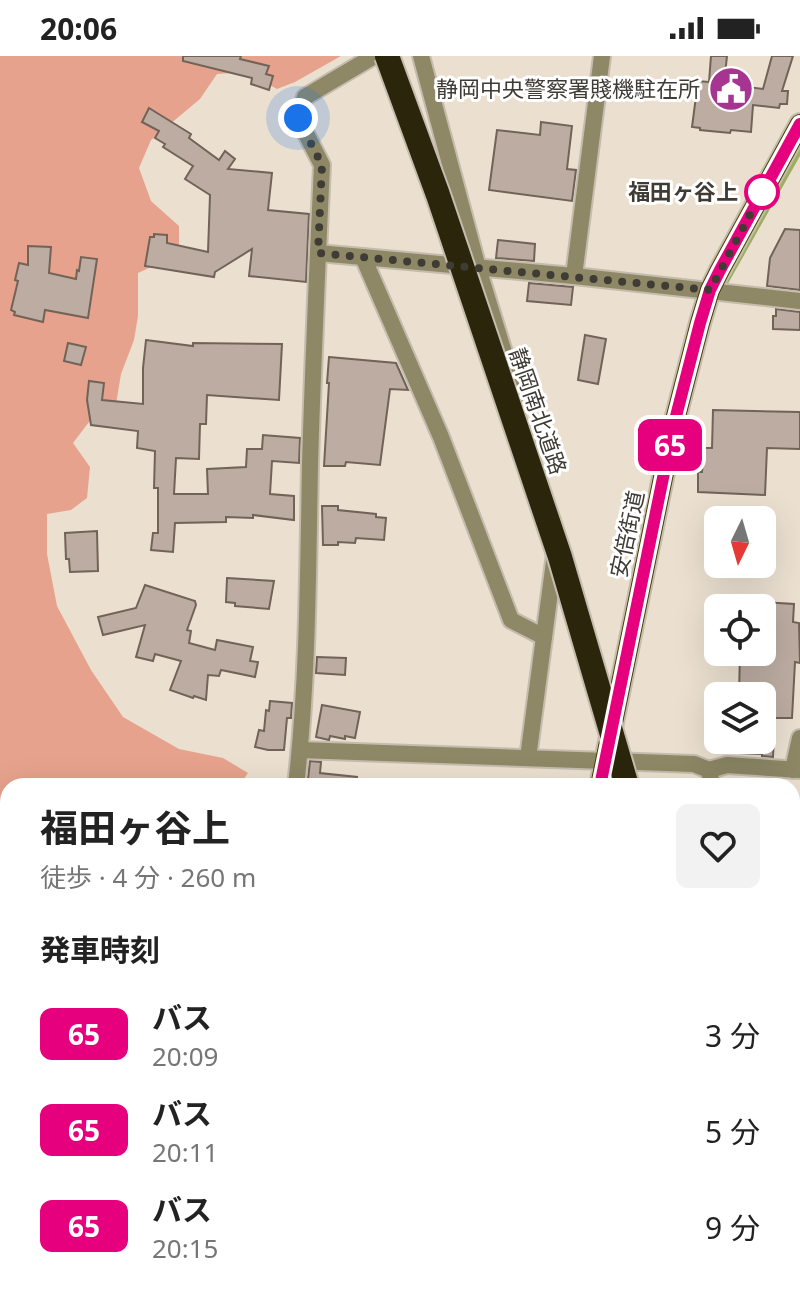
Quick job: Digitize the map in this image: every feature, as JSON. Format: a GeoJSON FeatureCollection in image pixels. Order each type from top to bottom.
{"type":"FeatureCollection","features":[{"type":"Feature","properties":{"kind":"highway","name":"静岡南北道路"},"geometry":{"type":"LineString","coordinates":[[375,56],[415,156],[550,559],[610,778]]}},
{"type":"Feature","properties":{"kind":"highway","name":"静岡南北道路"},"geometry":{"type":"LineString","coordinates":[[387,56],[438,195],[560,557],[625,778]]}},
{"type":"Feature","properties":{"kind":"main road","name":"安倍街道"},"geometry":{"type":"LineString","coordinates":[[602,778],[674,424],[700,323],[710,290],[800,124]]}},
{"type":"Feature","properties":{"kind":"street"},"geometry":{"type":"LineString","coordinates":[[297,778],[308,616],[312,408],[322,165],[298,118],[305,97],[375,56]]}},
{"type":"Feature","properties":{"kind":"street"},"geometry":{"type":"LineString","coordinates":[[421,56],[478,268],[556,516],[558,533],[528,758]]}},
{"type":"Feature","properties":{"kind":"street"},"geometry":{"type":"LineString","coordinates":[[574,276],[602,56]]}},
{"type":"Feature","properties":{"kind":"street"},"geometry":{"type":"LineString","coordinates":[[318,253],[574,276],[800,301]]}},
{"type":"Feature","properties":{"kind":"street"},"geometry":{"type":"LineString","coordinates":[[363,257],[441,437],[511,620],[544,637]]}},
{"type":"Feature","properties":{"kind":"street"},"geometry":{"type":"LineString","coordinates":[[300,750],[694,764],[710,778],[727,765],[797,770],[800,738]]}},
{"type":"Feature","properties":{"kind":"shaded area"},"geometry":{"type":"Polygon","coordinates":[[[0,56],[341,56],[277,89],[246,72],[217,74],[200,99],[151,140],[139,168],[151,201],[179,226],[179,254],[138,273],[138,316],[134,340],[121,374],[115,410],[92,418],[73,443],[90,467],[87,498],[71,510],[47,514],[47,554],[57,606],[91,670],[123,717],[179,749],[223,758],[248,773],[245,778],[0,778],[0,56]]]}},
{"type":"Feature","properties":{"kind":"building"},"geometry":{"type":"Polygon","coordinates":[[[183,56],[241,56],[240,59],[269,66],[266,74],[273,76],[269,90],[251,84],[252,78],[183,61],[183,56]]]}},
{"type":"Feature","properties":{"kind":"building"},"geometry":{"type":"Polygon","coordinates":[[[711,56],[727,56],[724,84],[763,89],[772,56],[793,56],[782,91],[788,91],[787,104],[780,104],[779,108],[753,105],[751,132],[731,130],[730,133],[692,127],[698,81],[709,82],[711,56]]]}},
{"type":"Feature","properties":{"kind":"building"},"geometry":{"type":"Polygon","coordinates":[[[149,108],[191,134],[189,138],[219,160],[225,151],[235,159],[228,169],[272,173],[268,210],[309,214],[306,282],[249,276],[252,249],[215,272],[214,277],[145,266],[150,237],[154,234],[167,235],[167,243],[208,252],[210,195],[185,179],[193,166],[163,147],[165,144],[155,138],[159,131],[142,122],[149,108]]]}},
{"type":"Feature","properties":{"kind":"building"},"geometry":{"type":"Polygon","coordinates":[[[541,122],[572,126],[567,169],[576,170],[572,201],[489,190],[497,130],[540,135],[541,122]]]}},
{"type":"Feature","properties":{"kind":"building"},"geometry":{"type":"Polygon","coordinates":[[[785,229],[800,230],[800,290],[767,286],[770,258],[785,229]]]}},
{"type":"Feature","properties":{"kind":"building"},"geometry":{"type":"Polygon","coordinates":[[[498,240],[535,244],[534,261],[496,258],[498,240]]]}},
{"type":"Feature","properties":{"kind":"building"},"geometry":{"type":"Polygon","coordinates":[[[28,246],[51,247],[49,273],[76,279],[81,257],[97,259],[88,318],[45,310],[43,322],[14,315],[15,312],[11,310],[18,281],[15,280],[19,263],[28,265],[28,246]]]}},
{"type":"Feature","properties":{"kind":"building"},"geometry":{"type":"Polygon","coordinates":[[[529,283],[573,287],[571,305],[527,301],[529,283]]]}},
{"type":"Feature","properties":{"kind":"building"},"geometry":{"type":"Polygon","coordinates":[[[776,309],[800,312],[800,330],[773,329],[776,309]]]}},
{"type":"Feature","properties":{"kind":"building"},"geometry":{"type":"Polygon","coordinates":[[[585,335],[606,339],[598,384],[578,380],[585,335]]]}},
{"type":"Feature","properties":{"kind":"building"},"geometry":{"type":"Polygon","coordinates":[[[146,340],[193,346],[193,343],[282,344],[279,400],[207,395],[206,424],[200,424],[199,459],[176,458],[174,494],[208,494],[207,469],[246,467],[247,449],[262,449],[263,435],[300,438],[299,463],[272,461],[270,494],[294,496],[294,520],[253,515],[253,518],[226,517],[226,522],[175,523],[173,552],[151,550],[153,533],[158,533],[155,451],[137,448],[138,431],[91,425],[87,400],[89,381],[104,383],[102,400],[143,404],[146,340]]]}},
{"type":"Feature","properties":{"kind":"building"},"geometry":{"type":"Polygon","coordinates":[[[68,343],[86,347],[81,365],[64,361],[68,343]]]}},
{"type":"Feature","properties":{"kind":"building"},"geometry":{"type":"Polygon","coordinates":[[[329,357],[396,363],[408,390],[390,389],[380,465],[346,462],[345,466],[324,466],[329,357]]]}},
{"type":"Feature","properties":{"kind":"building"},"geometry":{"type":"Polygon","coordinates":[[[713,410],[800,412],[800,449],[767,448],[765,495],[698,492],[698,472],[702,472],[704,448],[712,448],[713,410]]]}},
{"type":"Feature","properties":{"kind":"building"},"geometry":{"type":"Polygon","coordinates":[[[322,506],[338,506],[338,510],[386,518],[384,540],[356,538],[355,543],[323,545],[322,506]]]}},
{"type":"Feature","properties":{"kind":"building"},"geometry":{"type":"Polygon","coordinates":[[[97,531],[98,571],[70,572],[65,533],[97,531]]]}},
{"type":"Feature","properties":{"kind":"building"},"geometry":{"type":"Polygon","coordinates":[[[227,578],[274,581],[269,609],[235,606],[235,603],[226,602],[227,578]]]}},
{"type":"Feature","properties":{"kind":"building"},"geometry":{"type":"Polygon","coordinates":[[[145,585],[195,601],[187,630],[191,631],[189,643],[215,650],[217,640],[253,647],[250,661],[258,662],[255,677],[221,670],[219,676],[208,675],[206,700],[193,698],[170,690],[181,661],[155,654],[153,661],[136,657],[145,625],[103,635],[98,617],[136,608],[145,585]]]}},
{"type":"Feature","properties":{"kind":"building"},"geometry":{"type":"Polygon","coordinates":[[[776,603],[794,604],[793,622],[799,623],[800,663],[795,662],[792,718],[776,718],[776,682],[739,682],[740,666],[776,666],[776,603]]]}},
{"type":"Feature","properties":{"kind":"building"},"geometry":{"type":"Polygon","coordinates":[[[317,657],[346,658],[345,675],[316,673],[317,657]]]}},
{"type":"Feature","properties":{"kind":"building"},"geometry":{"type":"Polygon","coordinates":[[[270,701],[292,703],[291,718],[287,718],[284,750],[255,747],[259,730],[264,731],[270,701]]]}},
{"type":"Feature","properties":{"kind":"building"},"geometry":{"type":"Polygon","coordinates":[[[322,705],[360,712],[355,738],[330,736],[329,740],[316,737],[322,705]]]}},
{"type":"Feature","properties":{"kind":"building"},"geometry":{"type":"Polygon","coordinates":[[[310,761],[321,762],[320,773],[357,777],[357,778],[308,778],[310,761]]]}},
{"type":"Feature","properties":{"kind":"waterway"},"geometry":{"type":"LineString","coordinates":[[726,282],[800,151]]}},
{"type":"Feature","properties":{"kind":"bus line","name":"65"},"geometry":{"type":"LineString","coordinates":[[602,778],[674,424],[700,323],[720,270],[800,124]]}},
{"type":"Feature","properties":{"kind":"place","name":"静岡中央警察署賤機駐在所"},"geometry":{"type":"Point","coordinates":[731,89]}},
{"type":"Feature","properties":{"kind":"place","name":"福田ヶ谷上"},"geometry":{"type":"Point","coordinates":[762,192]}},
{"type":"Feature","properties":{"kind":"route"},"geometry":{"type":"LineString","coordinates":[[298,118],[322,165],[318,253],[710,290],[762,192]]}}]}
